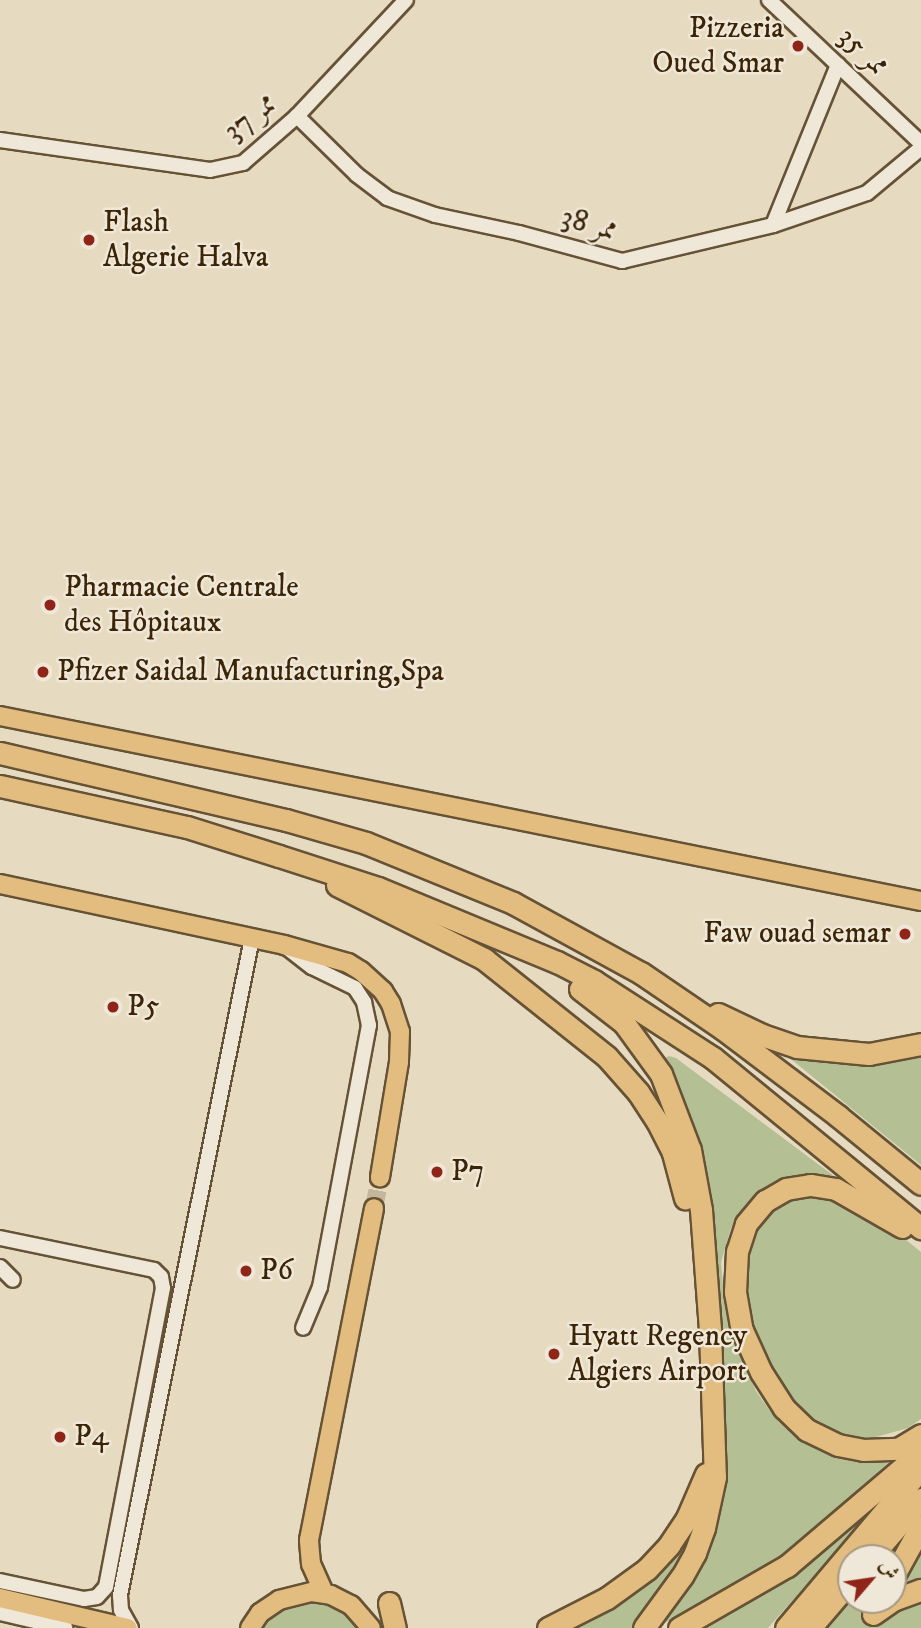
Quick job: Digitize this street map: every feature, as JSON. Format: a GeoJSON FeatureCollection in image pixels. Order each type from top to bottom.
{"type":"FeatureCollection","features":[{"type":"Feature","properties":{"kind":"highway"},"geometry":{"type":"LineString","coordinates":[[0,752],[286,820],[366,843],[513,903],[762,1035],[797,1047],[869,1054],[921,1044]]}},
{"type":"Feature","properties":{"kind":"highway"},"geometry":{"type":"LineString","coordinates":[[0,786],[187,827],[279,856],[377,888],[474,930],[558,962],[594,981],[713,1058],[921,1228]]}},
{"type":"Feature","properties":{"kind":"highway"},"geometry":{"type":"LineString","coordinates":[[279,856],[477,955],[615,1065],[648,1106],[676,1161],[710,1330]]}},
{"type":"Feature","properties":{"kind":"highway"},"geometry":{"type":"LineString","coordinates":[[474,930],[574,986],[608,1009],[638,1039],[662,1074],[681,1121],[696,1180],[710,1330],[715,1476],[704,1528],[682,1576],[644,1628]]}},
{"type":"Feature","properties":{"kind":"highway"},"geometry":{"type":"LineString","coordinates":[[641,973],[807,1092],[921,1184]]}},
{"type":"Feature","properties":{"kind":"highway"},"geometry":{"type":"LineString","coordinates":[[921,1240],[836,1189],[823,1185],[797,1186],[774,1195],[757,1208],[740,1238],[735,1270],[738,1311],[750,1352],[772,1391],[795,1420],[827,1441],[863,1450],[898,1449],[921,1435]]}},
{"type":"Feature","properties":{"kind":"highway"},"geometry":{"type":"LineString","coordinates":[[548,1628],[621,1590],[647,1569],[669,1545],[687,1518],[701,1488],[710,1456],[714,1424]]}},
{"type":"Feature","properties":{"kind":"highway"},"geometry":{"type":"LineString","coordinates":[[678,1628],[788,1566],[921,1452]]}},
{"type":"Feature","properties":{"kind":"highway"},"geometry":{"type":"LineString","coordinates":[[786,1628],[921,1468]]}},
{"type":"Feature","properties":{"kind":"highway"},"geometry":{"type":"LineString","coordinates":[[882,1544],[921,1499]]}},
{"type":"Feature","properties":{"kind":"highway"},"geometry":{"type":"LineString","coordinates":[[907,1552],[921,1526]]}},
{"type":"Feature","properties":{"kind":"highway"},"geometry":{"type":"LineString","coordinates":[[810,1628],[837,1596]]}},
{"type":"Feature","properties":{"kind":"highway"},"geometry":{"type":"LineString","coordinates":[[389,1603],[395,1628]]}},
{"type":"Feature","properties":{"kind":"main road"},"geometry":{"type":"LineString","coordinates":[[0,716],[921,901]]}},
{"type":"Feature","properties":{"kind":"main road"},"geometry":{"type":"LineString","coordinates":[[0,884],[284,945],[354,967],[373,980],[391,1004],[397,1018],[400,1047],[380,1177]]}},
{"type":"Feature","properties":{"kind":"main road"},"geometry":{"type":"LineString","coordinates":[[324,1593],[312,1564],[309,1540],[374,1208]]}},
{"type":"Feature","properties":{"kind":"main road"},"geometry":{"type":"LineString","coordinates":[[250,1628],[260,1613],[279,1600],[301,1592],[324,1593],[351,1605],[371,1628]]}},
{"type":"Feature","properties":{"kind":"main road"},"geometry":{"type":"LineString","coordinates":[[0,1598],[129,1628]]}},
{"type":"Feature","properties":{"kind":"street","name":"ممر 37"},"geometry":{"type":"LineString","coordinates":[[0,141],[209,170],[243,163],[297,116],[406,0]]}},
{"type":"Feature","properties":{"kind":"street","name":"ممر 35"},"geometry":{"type":"LineString","coordinates":[[769,0],[921,145]]}},
{"type":"Feature","properties":{"kind":"street"},"geometry":{"type":"LineString","coordinates":[[773,225],[838,65]]}},
{"type":"Feature","properties":{"kind":"street","name":"ممر 38"},"geometry":{"type":"LineString","coordinates":[[297,116],[357,175],[387,198],[435,215],[519,233],[622,261],[773,225],[867,193],[921,145]]}},
{"type":"Feature","properties":{"kind":"street"},"geometry":{"type":"LineString","coordinates":[[129,1628],[121,1610],[120,1595],[252,938]]}},
{"type":"Feature","properties":{"kind":"street"},"geometry":{"type":"LineString","coordinates":[[284,945],[312,967],[355,988],[369,1017],[369,1033],[317,1297],[303,1328]]}},
{"type":"Feature","properties":{"kind":"street"},"geometry":{"type":"LineString","coordinates":[[0,1238],[154,1270],[161,1277],[163,1288],[106,1587],[97,1597],[84,1599],[0,1581]]}},
{"type":"Feature","properties":{"kind":"street"},"geometry":{"type":"LineString","coordinates":[[0,1267],[13,1280]]}},
{"type":"Feature","properties":{"kind":"street"},"geometry":{"type":"LineString","coordinates":[[0,1613],[65,1628]]}},
{"type":"Feature","properties":{"kind":"green space"},"geometry":{"type":"Polygon","coordinates":[[[776,1047],[921,1050],[921,1165],[776,1047]]]}},
{"type":"Feature","properties":{"kind":"green space"},"geometry":{"type":"Polygon","coordinates":[[[665,1058],[676,1058],[834,1176],[780,1179],[752,1198],[731,1228],[721,1262],[723,1286],[735,1342],[756,1391],[786,1427],[814,1446],[838,1455],[904,1449],[778,1560],[661,1625],[698,1572],[714,1528],[723,1481],[718,1369],[665,1058]]]}},
{"type":"Feature","properties":{"kind":"green space"},"geometry":{"type":"Polygon","coordinates":[[[813,1191],[878,1217],[921,1252],[921,1419],[908,1428],[869,1439],[831,1433],[801,1417],[777,1390],[741,1318],[748,1228],[784,1195],[813,1191]]]}},
{"type":"Feature","properties":{"kind":"green space"},"geometry":{"type":"Polygon","coordinates":[[[875,1497],[880,1502],[843,1544],[837,1544],[837,1550],[768,1628],[701,1628],[772,1585],[875,1497]]]}},
{"type":"Feature","properties":{"kind":"green space"},"geometry":{"type":"Polygon","coordinates":[[[699,1509],[690,1545],[636,1628],[555,1628],[609,1600],[699,1509]]]}},
{"type":"Feature","properties":{"kind":"green space"},"geometry":{"type":"Polygon","coordinates":[[[921,1543],[921,1584],[907,1588],[907,1568],[921,1543]]]}},
{"type":"Feature","properties":{"kind":"green space"},"geometry":{"type":"Polygon","coordinates":[[[837,1599],[837,1614],[869,1614],[883,1621],[893,1614],[907,1614],[907,1604],[921,1599],[921,1628],[810,1628],[837,1599]]]}},
{"type":"Feature","properties":{"kind":"green space"},"geometry":{"type":"Polygon","coordinates":[[[315,1601],[339,1607],[362,1628],[262,1628],[279,1610],[302,1602],[315,1601]]]}},
{"type":"Feature","properties":{"kind":"tunnel"},"geometry":{"type":"LineString","coordinates":[[374,1208],[380,1177]]}},
{"type":"Feature","properties":{"kind":"place","name":"Pizzeria Oued Smar"},"geometry":{"type":"Point","coordinates":[798,46]}},
{"type":"Feature","properties":{"kind":"place","name":"Flash Algerie Halva"},"geometry":{"type":"Point","coordinates":[89,240]}},
{"type":"Feature","properties":{"kind":"place","name":"Pharmacie Centrale des Hôpitaux"},"geometry":{"type":"Point","coordinates":[50,605]}},
{"type":"Feature","properties":{"kind":"place","name":"Pfizer Saidal Manufacturing,Spa"},"geometry":{"type":"Point","coordinates":[43,672]}},
{"type":"Feature","properties":{"kind":"place","name":"Faw ouad semar"},"geometry":{"type":"Point","coordinates":[905,934]}},
{"type":"Feature","properties":{"kind":"place","name":"P5"},"geometry":{"type":"Point","coordinates":[113,1007]}},
{"type":"Feature","properties":{"kind":"place","name":"P7"},"geometry":{"type":"Point","coordinates":[437,1172]}},
{"type":"Feature","properties":{"kind":"place","name":"P6"},"geometry":{"type":"Point","coordinates":[246,1271]}},
{"type":"Feature","properties":{"kind":"place","name":"Hyatt Regency Algiers Airport"},"geometry":{"type":"Point","coordinates":[554,1354]}},
{"type":"Feature","properties":{"kind":"place","name":"P4"},"geometry":{"type":"Point","coordinates":[60,1437]}}]}
